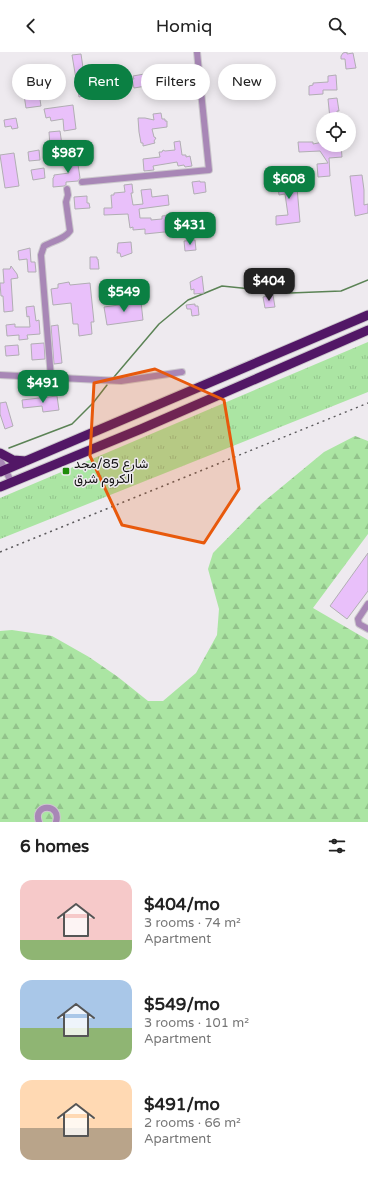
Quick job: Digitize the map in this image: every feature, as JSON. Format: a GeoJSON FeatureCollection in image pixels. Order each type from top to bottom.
{"type":"FeatureCollection","features":[{"type":"Feature","properties":{"kind":"highway"},"geometry":{"type":"LineString","coordinates":[[3,471],[368,314]]}},
{"type":"Feature","properties":{"kind":"highway"},"geometry":{"type":"LineString","coordinates":[[0,487],[141,429],[368,330]]}},
{"type":"Feature","properties":{"kind":"highway"},"geometry":{"type":"LineString","coordinates":[[0,453],[13,460],[27,461]]}},
{"type":"Feature","properties":{"kind":"street"},"geometry":{"type":"LineString","coordinates":[[82,182],[209,170],[197,52]]}},
{"type":"Feature","properties":{"kind":"street"},"geometry":{"type":"LineString","coordinates":[[50,378],[41,255],[44,246],[52,241],[68,235],[70,231],[66,202],[68,190]]}},
{"type":"Feature","properties":{"kind":"street"},"geometry":{"type":"LineString","coordinates":[[0,374],[121,381],[182,372]]}},
{"type":"Feature","properties":{"kind":"street"},"geometry":{"type":"LineString","coordinates":[[0,460],[3,471],[12,482]]}},
{"type":"Feature","properties":{"kind":"street"},"geometry":{"type":"LineString","coordinates":[[368,604],[358,617],[359,624],[368,629]]}},
{"type":"Feature","properties":{"kind":"street"},"geometry":{"type":"LineString","coordinates":[[39,822],[38,813],[47,808],[52,809],[55,812],[57,817],[56,822]]}},
{"type":"Feature","properties":{"kind":"highlighted area"},"geometry":{"type":"Polygon","coordinates":[[[155,369],[224,400],[239,489],[204,543],[122,525],[90,456],[94,383],[155,369]]]}},
{"type":"Feature","properties":{"kind":"green space"},"geometry":{"type":"Polygon","coordinates":[[[368,342],[368,392],[0,539],[0,498],[368,342]]]}},
{"type":"Feature","properties":{"kind":"green space"},"geometry":{"type":"Polygon","coordinates":[[[355,436],[368,441],[368,534],[313,608],[368,640],[368,822],[0,822],[0,631],[12,630],[52,636],[89,657],[118,677],[148,701],[163,701],[196,673],[217,635],[219,609],[208,569],[213,553],[261,504],[324,452],[355,436]]]}},
{"type":"Feature","properties":{"kind":"building"},"geometry":{"type":"Polygon","coordinates":[[[347,52],[347,54],[353,53],[356,68],[346,69],[345,59],[341,59],[341,56],[343,53],[347,52]]]}},
{"type":"Feature","properties":{"kind":"building"},"geometry":{"type":"Polygon","coordinates":[[[81,54],[82,64],[74,64],[74,67],[72,55],[81,54]]]}},
{"type":"Feature","properties":{"kind":"building"},"geometry":{"type":"Polygon","coordinates":[[[141,75],[141,87],[134,88],[133,76],[141,75]]]}},
{"type":"Feature","properties":{"kind":"building"},"geometry":{"type":"Polygon","coordinates":[[[336,75],[337,90],[323,90],[323,94],[309,95],[309,86],[313,85],[313,83],[328,82],[328,76],[336,75]]]}},
{"type":"Feature","properties":{"kind":"building"},"geometry":{"type":"Polygon","coordinates":[[[337,98],[339,111],[329,112],[328,99],[337,98]]]}},
{"type":"Feature","properties":{"kind":"building"},"geometry":{"type":"Polygon","coordinates":[[[25,100],[40,100],[41,106],[26,108],[25,100]]]}},
{"type":"Feature","properties":{"kind":"building"},"geometry":{"type":"Polygon","coordinates":[[[73,105],[76,129],[64,131],[63,119],[51,121],[50,117],[46,118],[44,109],[73,105]]]}},
{"type":"Feature","properties":{"kind":"building"},"geometry":{"type":"Polygon","coordinates":[[[161,113],[162,119],[167,121],[167,127],[152,129],[154,137],[156,138],[154,141],[155,143],[143,146],[139,132],[138,118],[154,120],[153,114],[161,113]]]}},
{"type":"Feature","properties":{"kind":"building"},"geometry":{"type":"Polygon","coordinates":[[[16,118],[18,128],[12,129],[11,126],[5,127],[4,120],[16,118]]]}},
{"type":"Feature","properties":{"kind":"building"},"geometry":{"type":"Polygon","coordinates":[[[60,131],[62,145],[50,146],[49,132],[60,131]]]}},
{"type":"Feature","properties":{"kind":"building"},"geometry":{"type":"Polygon","coordinates":[[[180,141],[182,155],[186,155],[186,157],[190,156],[192,166],[178,166],[177,162],[153,166],[154,170],[144,171],[143,159],[160,157],[159,152],[162,152],[163,150],[175,150],[174,142],[180,141]]]}},
{"type":"Feature","properties":{"kind":"building"},"geometry":{"type":"Polygon","coordinates":[[[298,142],[316,143],[316,151],[299,152],[298,142]]]}},
{"type":"Feature","properties":{"kind":"building"},"geometry":{"type":"Polygon","coordinates":[[[39,150],[40,160],[29,161],[28,152],[39,150]]]}},
{"type":"Feature","properties":{"kind":"building"},"geometry":{"type":"Polygon","coordinates":[[[76,151],[80,178],[78,181],[66,182],[66,185],[64,186],[53,187],[54,175],[69,173],[68,164],[73,163],[71,152],[76,151]]]}},
{"type":"Feature","properties":{"kind":"building"},"geometry":{"type":"Polygon","coordinates":[[[321,152],[342,152],[342,157],[329,158],[330,176],[318,177],[317,164],[328,163],[321,152]]]}},
{"type":"Feature","properties":{"kind":"building"},"geometry":{"type":"Polygon","coordinates":[[[14,153],[19,186],[5,188],[0,155],[14,153]]]}},
{"type":"Feature","properties":{"kind":"building"},"geometry":{"type":"Polygon","coordinates":[[[44,168],[45,178],[33,180],[31,170],[44,168]]]}},
{"type":"Feature","properties":{"kind":"building"},"geometry":{"type":"Polygon","coordinates":[[[362,175],[364,205],[368,204],[368,213],[355,216],[350,176],[362,175]]]}},
{"type":"Feature","properties":{"kind":"building"},"geometry":{"type":"Polygon","coordinates":[[[296,176],[300,222],[276,225],[276,216],[288,215],[285,194],[279,195],[277,178],[296,176]]]}},
{"type":"Feature","properties":{"kind":"building"},"geometry":{"type":"Polygon","coordinates":[[[192,182],[205,182],[206,192],[194,194],[192,182]]]}},
{"type":"Feature","properties":{"kind":"building"},"geometry":{"type":"Polygon","coordinates":[[[132,184],[133,193],[131,193],[133,205],[143,204],[141,190],[151,189],[152,197],[168,195],[169,205],[139,209],[140,218],[151,218],[151,220],[162,219],[162,216],[172,215],[174,231],[145,234],[145,229],[133,230],[133,227],[130,228],[128,214],[104,215],[104,208],[112,208],[111,195],[114,195],[114,193],[125,192],[124,185],[132,184]]]}},
{"type":"Feature","properties":{"kind":"building"},"geometry":{"type":"Polygon","coordinates":[[[87,196],[87,203],[89,203],[90,208],[75,209],[74,197],[87,196]]]}},
{"type":"Feature","properties":{"kind":"building"},"geometry":{"type":"Polygon","coordinates":[[[195,240],[196,250],[185,251],[184,241],[195,240]]]}},
{"type":"Feature","properties":{"kind":"building"},"geometry":{"type":"Polygon","coordinates":[[[131,242],[132,253],[121,257],[120,253],[117,253],[118,243],[131,242]]]}},
{"type":"Feature","properties":{"kind":"building"},"geometry":{"type":"Polygon","coordinates":[[[30,248],[31,262],[35,262],[36,272],[28,272],[27,259],[19,260],[18,251],[30,248]]]}},
{"type":"Feature","properties":{"kind":"building"},"geometry":{"type":"Polygon","coordinates":[[[90,257],[97,257],[99,269],[90,269],[90,257]]]}},
{"type":"Feature","properties":{"kind":"building"},"geometry":{"type":"Polygon","coordinates":[[[11,266],[18,278],[11,279],[13,311],[4,312],[0,283],[4,283],[3,269],[10,269],[11,266]]]}},
{"type":"Feature","properties":{"kind":"building"},"geometry":{"type":"Polygon","coordinates":[[[202,276],[204,293],[194,294],[194,289],[191,290],[190,282],[202,276]]]}},
{"type":"Feature","properties":{"kind":"building"},"geometry":{"type":"Polygon","coordinates":[[[69,282],[70,285],[90,283],[94,322],[91,322],[92,334],[79,336],[78,324],[73,324],[71,303],[53,305],[51,289],[58,288],[58,284],[69,282]]]}},
{"type":"Feature","properties":{"kind":"building"},"geometry":{"type":"Polygon","coordinates":[[[273,295],[275,307],[265,308],[263,297],[273,295]]]}},
{"type":"Feature","properties":{"kind":"building"},"geometry":{"type":"Polygon","coordinates":[[[141,302],[143,320],[107,325],[104,307],[141,302]]]}},
{"type":"Feature","properties":{"kind":"building"},"geometry":{"type":"Polygon","coordinates":[[[195,304],[195,306],[198,306],[199,315],[192,316],[191,309],[187,309],[186,305],[195,304]]]}},
{"type":"Feature","properties":{"kind":"building"},"geometry":{"type":"Polygon","coordinates":[[[34,306],[36,321],[39,320],[40,334],[27,335],[28,339],[19,340],[19,335],[7,336],[6,325],[15,324],[15,327],[30,327],[26,307],[34,306]]]}},
{"type":"Feature","properties":{"kind":"building"},"geometry":{"type":"Polygon","coordinates":[[[58,325],[62,363],[54,364],[51,326],[58,325]]]}},
{"type":"Feature","properties":{"kind":"building"},"geometry":{"type":"Polygon","coordinates":[[[44,343],[45,359],[32,360],[31,344],[44,343]]]}},
{"type":"Feature","properties":{"kind":"building"},"geometry":{"type":"Polygon","coordinates":[[[18,345],[19,355],[6,356],[5,346],[18,345]]]}},
{"type":"Feature","properties":{"kind":"building"},"geometry":{"type":"Polygon","coordinates":[[[57,396],[59,410],[43,412],[42,406],[23,408],[22,400],[57,396]]]}},
{"type":"Feature","properties":{"kind":"building"},"geometry":{"type":"Polygon","coordinates":[[[6,402],[13,426],[5,429],[0,414],[0,403],[6,402]]]}},
{"type":"Feature","properties":{"kind":"building"},"geometry":{"type":"Polygon","coordinates":[[[368,553],[368,591],[347,619],[330,606],[368,553]]]}},
{"type":"Feature","properties":{"kind":"waterway"},"geometry":{"type":"LineString","coordinates":[[114,377],[159,324],[188,300],[222,286],[290,293],[341,291],[368,280]]}},
{"type":"Feature","properties":{"kind":"waterway"},"geometry":{"type":"LineString","coordinates":[[9,448],[72,424],[93,403],[107,385]]}},
{"type":"Feature","properties":{"kind":"railway"},"geometry":{"type":"LineString","coordinates":[[0,552],[368,403]]}},
{"type":"Feature","properties":{"kind":"place","name":"شارع 85/مجد الكروم شرق"},"geometry":{"type":"Point","coordinates":[66,471]}}]}
